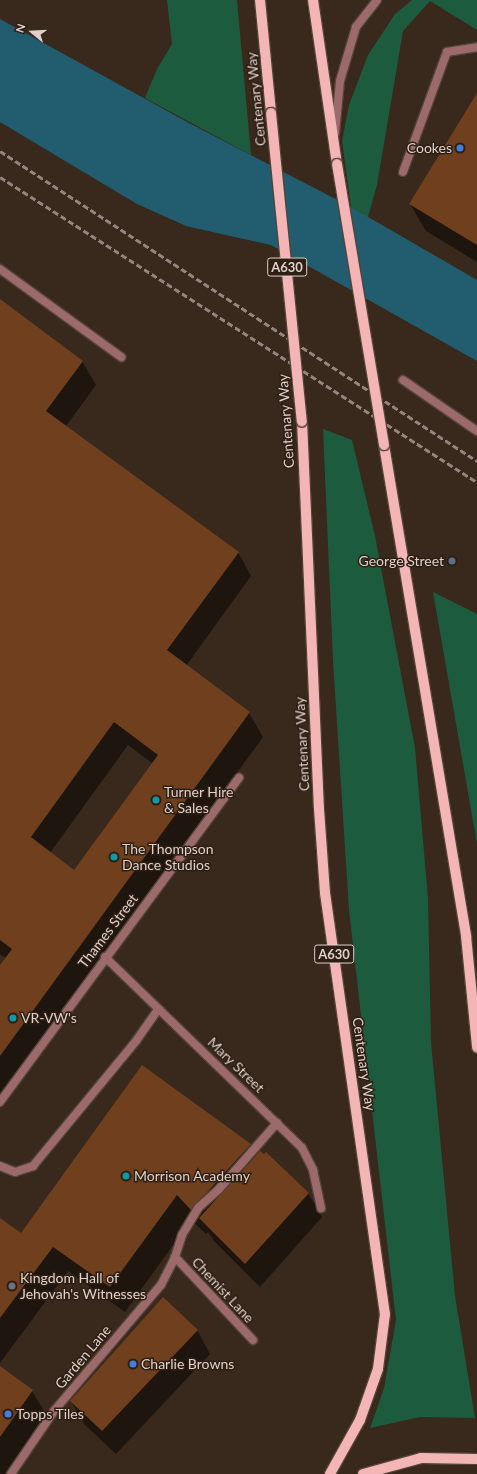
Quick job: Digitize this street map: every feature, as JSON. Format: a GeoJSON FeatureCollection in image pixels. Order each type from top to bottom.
{"type":"FeatureCollection","features":[{"type":"Feature","properties":{"kind":"main road","name":"Centenary Way"},"geometry":{"type":"LineString","coordinates":[[260,0],[302,421],[318,794],[326,893],[385,1314],[378,1369],[360,1420],[330,1474]]}},
{"type":"Feature","properties":{"kind":"main road"},"geometry":{"type":"LineString","coordinates":[[313,0],[334,147],[466,936],[477,1047]]}},
{"type":"Feature","properties":{"kind":"main road"},"geometry":{"type":"LineString","coordinates":[[363,1474],[421,1458],[477,1459]]}},
{"type":"Feature","properties":{"kind":"street"},"geometry":{"type":"LineString","coordinates":[[334,147],[340,81],[356,27],[377,0]]}},
{"type":"Feature","properties":{"kind":"street"},"geometry":{"type":"LineString","coordinates":[[403,172],[447,52],[477,47]]}},
{"type":"Feature","properties":{"kind":"street"},"geometry":{"type":"LineString","coordinates":[[0,269],[121,357]]}},
{"type":"Feature","properties":{"kind":"street"},"geometry":{"type":"LineString","coordinates":[[403,380],[477,431]]}},
{"type":"Feature","properties":{"kind":"street","name":"Thames Street"},"geometry":{"type":"LineString","coordinates":[[0,1102],[105,957],[239,778]]}},
{"type":"Feature","properties":{"kind":"street","name":"Mary Street"},"geometry":{"type":"LineString","coordinates":[[105,957],[278,1123],[302,1148],[313,1170],[321,1208]]}},
{"type":"Feature","properties":{"kind":"street"},"geometry":{"type":"LineString","coordinates":[[0,1166],[15,1172],[33,1166],[136,1041],[158,1009]]}},
{"type":"Feature","properties":{"kind":"street","name":"Garden Lane"},"geometry":{"type":"LineString","coordinates":[[11,1474],[54,1411],[161,1285],[175,1257],[182,1235],[198,1208],[219,1189],[278,1123]]}},
{"type":"Feature","properties":{"kind":"street","name":"Chemist Lane"},"geometry":{"type":"LineString","coordinates":[[175,1257],[253,1340]]}},
{"type":"Feature","properties":{"kind":"green space"},"geometry":{"type":"Polygon","coordinates":[[[167,0],[237,0],[251,155],[145,98],[157,69],[172,44],[167,0]]]}},
{"type":"Feature","properties":{"kind":"green space"},"geometry":{"type":"Polygon","coordinates":[[[412,0],[477,0],[477,30],[430,1],[403,31],[377,185],[368,217],[351,207],[342,141],[349,105],[368,55],[395,14],[412,0]]]}},
{"type":"Feature","properties":{"kind":"green space"},"geometry":{"type":"Polygon","coordinates":[[[323,429],[352,440],[375,536],[415,748],[428,898],[431,1042],[455,1296],[475,1418],[420,1417],[370,1428],[384,1388],[396,1320],[349,910],[333,661],[323,429]]]}},
{"type":"Feature","properties":{"kind":"green space"},"geometry":{"type":"Polygon","coordinates":[[[433,592],[477,614],[477,844],[433,592]]]}},
{"type":"Feature","properties":{"kind":"water"},"geometry":{"type":"Polygon","coordinates":[[[0,19],[189,123],[351,207],[477,280],[477,361],[271,245],[186,226],[137,204],[0,122],[0,19]]]}},
{"type":"Feature","properties":{"kind":"building","name":"Cookes"},"geometry":{"type":"Polygon","coordinates":[[[477,93],[477,245],[409,204],[477,93]]]}},
{"type":"Feature","properties":{"kind":"building"},"geometry":{"type":"Polygon","coordinates":[[[0,299],[83,361],[46,411],[239,552],[167,650],[250,712],[0,1056],[0,965],[12,949],[0,940],[0,299]],[[114,722],[31,837],[74,870],[158,755],[114,722]]]}},
{"type":"Feature","properties":{"kind":"building","name":"Morrison Academy"},"geometry":{"type":"Polygon","coordinates":[[[142,1065],[251,1144],[191,1210],[177,1195],[110,1287],[53,1247],[0,1318],[0,1218],[21,1233],[142,1065]]]}},
{"type":"Feature","properties":{"kind":"building"},"geometry":{"type":"Polygon","coordinates":[[[260,1151],[264,1154],[266,1152],[309,1193],[245,1264],[199,1218],[260,1151]]]}},
{"type":"Feature","properties":{"kind":"building","name":"Charlie Browns"},"geometry":{"type":"Polygon","coordinates":[[[163,1297],[198,1330],[102,1431],[70,1401],[163,1297]]]}},
{"type":"Feature","properties":{"kind":"building","name":"Topps Tiles"},"geometry":{"type":"Polygon","coordinates":[[[0,1366],[33,1390],[0,1437],[0,1366]]]}},
{"type":"Feature","properties":{"kind":"railway"},"geometry":{"type":"LineString","coordinates":[[0,151],[477,461]]}},
{"type":"Feature","properties":{"kind":"railway"},"geometry":{"type":"LineString","coordinates":[[0,177],[477,482]]}},
{"type":"Feature","properties":{"kind":"place","name":"Cookes"},"geometry":{"type":"Point","coordinates":[460,148]}},
{"type":"Feature","properties":{"kind":"place","name":"George Street"},"geometry":{"type":"Point","coordinates":[452,561]}},
{"type":"Feature","properties":{"kind":"place","name":"Turner Hire & Sales"},"geometry":{"type":"Point","coordinates":[156,800]}},
{"type":"Feature","properties":{"kind":"place","name":"The Thompson Dance Studios"},"geometry":{"type":"Point","coordinates":[114,857]}},
{"type":"Feature","properties":{"kind":"place","name":"VR-VW's"},"geometry":{"type":"Point","coordinates":[13,1018]}},
{"type":"Feature","properties":{"kind":"place","name":"Morrison Academy"},"geometry":{"type":"Point","coordinates":[126,1176]}},
{"type":"Feature","properties":{"kind":"place","name":"Kingdom Hall of Jehovah's Witnesses"},"geometry":{"type":"Point","coordinates":[12,1286]}},
{"type":"Feature","properties":{"kind":"place","name":"Charlie Browns"},"geometry":{"type":"Point","coordinates":[133,1364]}},
{"type":"Feature","properties":{"kind":"place","name":"Topps Tiles"},"geometry":{"type":"Point","coordinates":[8,1414]}}]}
